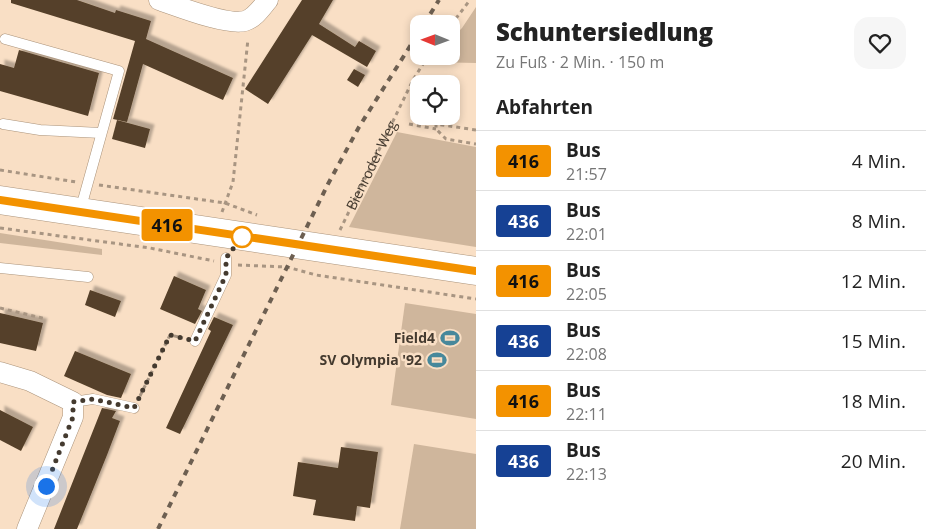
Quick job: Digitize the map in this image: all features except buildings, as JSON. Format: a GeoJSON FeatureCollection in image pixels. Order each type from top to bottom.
{"type":"FeatureCollection","features":[{"type":"Feature","properties":{"kind":"main road"},"geometry":{"type":"LineString","coordinates":[[0,200],[476,271]]}},
{"type":"Feature","properties":{"kind":"street"},"geometry":{"type":"LineString","coordinates":[[158,0],[232,21],[246,21],[257,13],[268,0]]}},
{"type":"Feature","properties":{"kind":"street"},"geometry":{"type":"LineString","coordinates":[[0,372],[39,385],[73,402],[73,417],[27,529]]}},
{"type":"Feature","properties":{"kind":"lane"},"geometry":{"type":"LineString","coordinates":[[4,38],[119,71],[80,212]]}},
{"type":"Feature","properties":{"kind":"lane"},"geometry":{"type":"LineString","coordinates":[[3,124],[40,130],[101,133]]}},
{"type":"Feature","properties":{"kind":"lane"},"geometry":{"type":"LineString","coordinates":[[195,341],[226,275],[226,261]]}},
{"type":"Feature","properties":{"kind":"lane"},"geometry":{"type":"LineString","coordinates":[[0,268],[88,276]]}},
{"type":"Feature","properties":{"kind":"lane"},"geometry":{"type":"LineString","coordinates":[[73,402],[93,399],[134,408]]}},
{"type":"Feature","properties":{"kind":"path"},"geometry":{"type":"LineString","coordinates":[[459,15],[470,0]]}},
{"type":"Feature","properties":{"kind":"path"},"geometry":{"type":"LineString","coordinates":[[225,203],[233,182],[237,150],[248,32],[246,21]]}},
{"type":"Feature","properties":{"kind":"path","name":"Bienroder Weg"},"geometry":{"type":"LineString","coordinates":[[335,250],[341,227],[413,80],[422,65]]}},
{"type":"Feature","properties":{"kind":"path"},"geometry":{"type":"LineString","coordinates":[[408,124],[436,129],[446,139],[476,144]]}},
{"type":"Feature","properties":{"kind":"path"},"geometry":{"type":"LineString","coordinates":[[436,129],[436,124],[476,130]]}},
{"type":"Feature","properties":{"kind":"path"},"geometry":{"type":"LineString","coordinates":[[0,228],[158,250],[203,259],[287,267],[316,275],[476,299]]}},
{"type":"Feature","properties":{"kind":"path"},"geometry":{"type":"LineString","coordinates":[[203,259],[206,251]]}},
{"type":"Feature","properties":{"kind":"path"},"geometry":{"type":"LineString","coordinates":[[0,308],[46,319]]}},
{"type":"Feature","properties":{"kind":"path"},"geometry":{"type":"LineString","coordinates":[[19,318],[20,313]]}},
{"type":"Feature","properties":{"kind":"path"},"geometry":{"type":"LineString","coordinates":[[134,408],[170,335],[195,341]]}},
{"type":"Feature","properties":{"kind":"shaded area"},"geometry":{"type":"Polygon","coordinates":[[[476,7],[476,63],[460,63],[460,30],[476,7]]]}},
{"type":"Feature","properties":{"kind":"shaded area"},"geometry":{"type":"Polygon","coordinates":[[[397,132],[476,147],[476,247],[349,227],[397,132]]]}},
{"type":"Feature","properties":{"kind":"shaded area"},"geometry":{"type":"Polygon","coordinates":[[[0,233],[102,249],[102,255],[0,243],[0,233]]]}},
{"type":"Feature","properties":{"kind":"shaded area","name":"SV Olympia '92"},"geometry":{"type":"Polygon","coordinates":[[[405,303],[476,314],[476,419],[391,405],[405,303]]]}},
{"type":"Feature","properties":{"kind":"shaded area"},"geometry":{"type":"Polygon","coordinates":[[[414,444],[476,454],[476,529],[400,529],[414,444]]]}},
{"type":"Feature","properties":{"kind":"railway"},"geometry":{"type":"LineString","coordinates":[[430,15],[439,0]]}},
{"type":"Feature","properties":{"kind":"railway"},"geometry":{"type":"LineString","coordinates":[[158,529],[328,184],[359,127],[410,46]]}},
{"type":"Feature","properties":{"kind":"bus line","name":"416"},"geometry":{"type":"LineString","coordinates":[[0,200],[476,271]]}},
{"type":"Feature","properties":{"kind":"place","name":"Field4"},"geometry":{"type":"Point","coordinates":[450,338]}},
{"type":"Feature","properties":{"kind":"place","name":"SV Olympia '92"},"geometry":{"type":"Point","coordinates":[437,360]}},
{"type":"Feature","properties":{"kind":"route"},"geometry":{"type":"LineString","coordinates":[[46,486],[73,417],[73,402],[93,399],[134,408],[170,335],[195,341],[226,275],[226,258],[242,237]]}}]}
